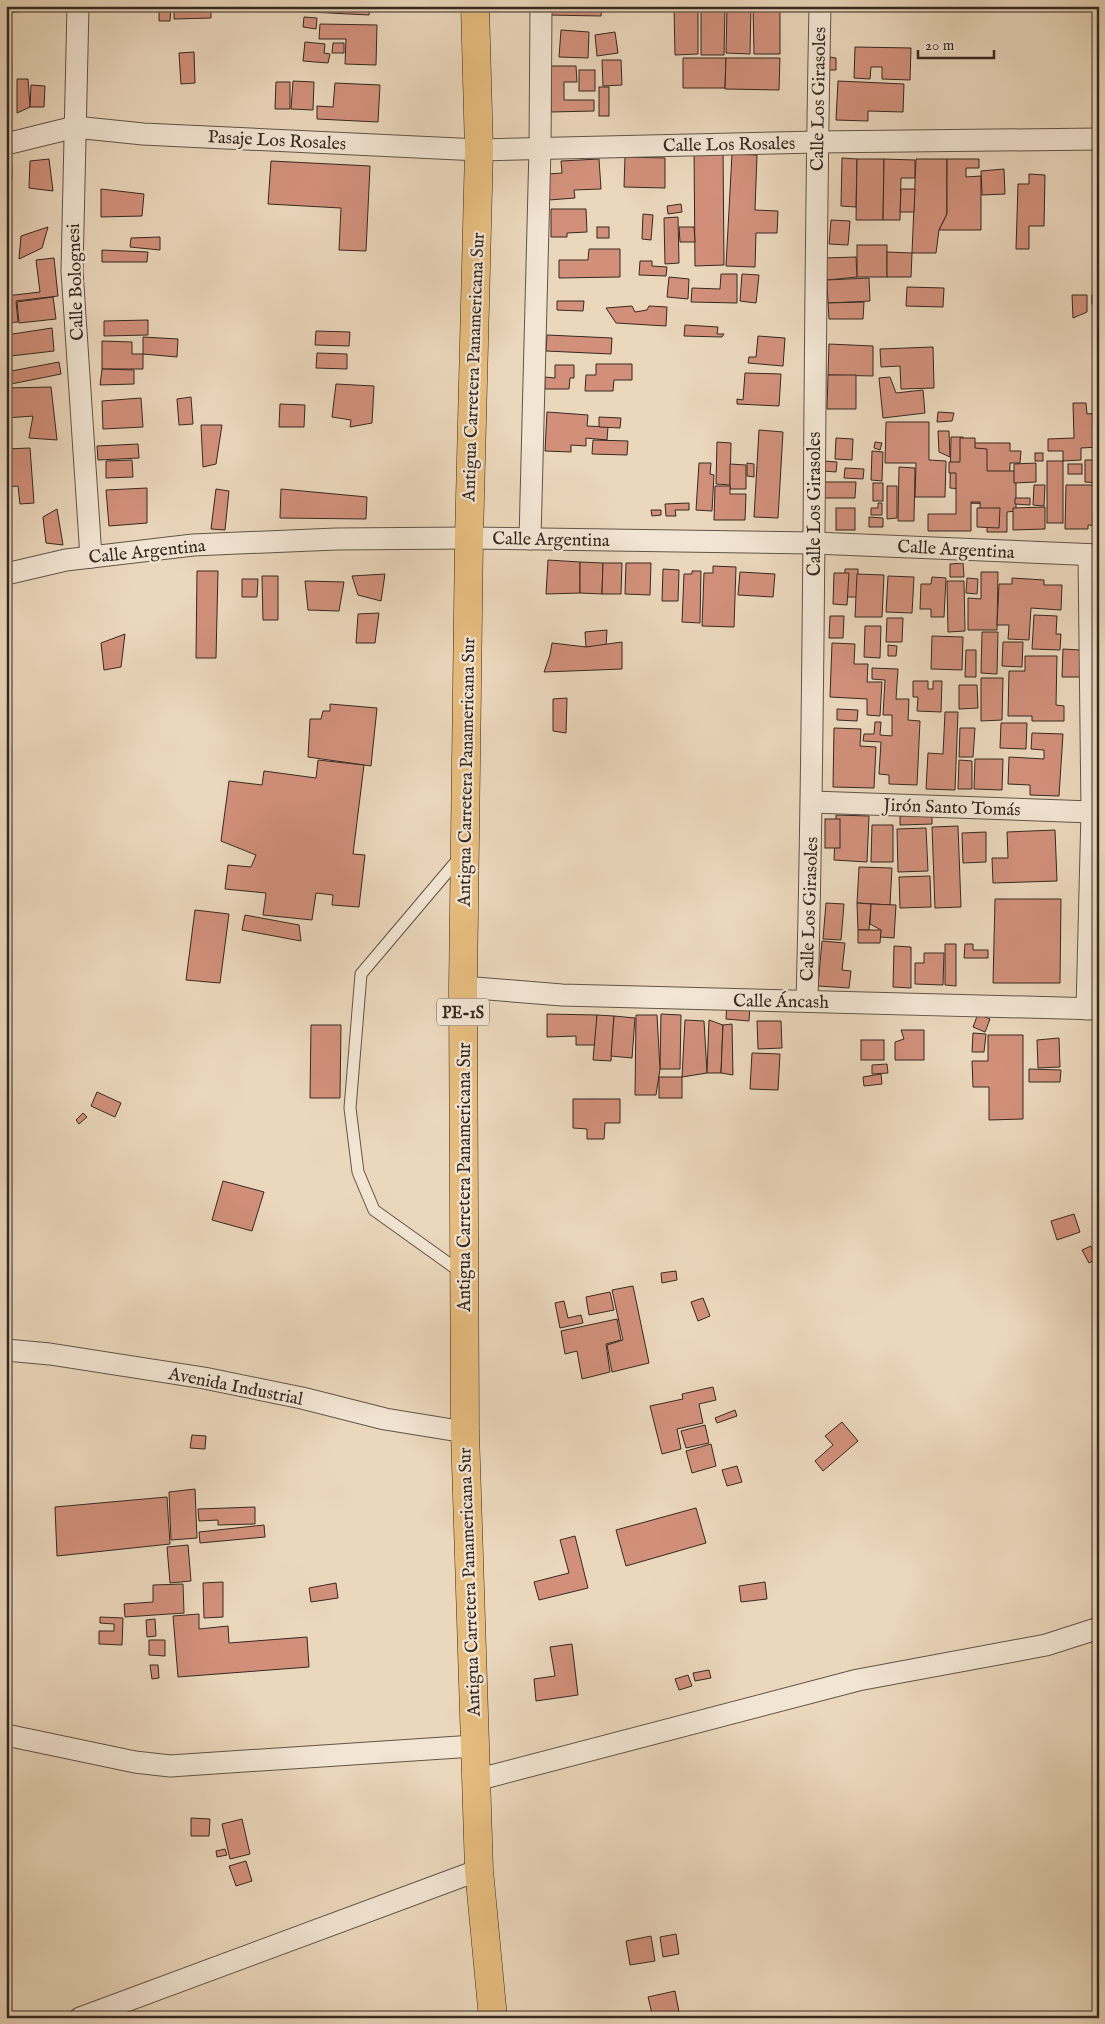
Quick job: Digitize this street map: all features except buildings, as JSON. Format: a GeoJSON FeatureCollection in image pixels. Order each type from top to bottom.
{"type":"FeatureCollection","features":[{"type":"Feature","properties":{"kind":"highway","name":"Antigua Carretera Panamericana Sur"},"geometry":{"type":"LineString","coordinates":[[475,6],[479,150],[469,538],[463,986],[465,1432],[479,1870],[493,2018]]}},
{"type":"Feature","properties":{"kind":"street","name":"Calle Bolognesi"},"geometry":{"type":"LineString","coordinates":[[78,6],[72,271],[91,557]]}},
{"type":"Feature","properties":{"kind":"street"},"geometry":{"type":"LineString","coordinates":[[530,539],[540,148],[540,6]]}},
{"type":"Feature","properties":{"kind":"street","name":"Calle Los Girasoles"},"geometry":{"type":"LineString","coordinates":[[807,1001],[812,802],[817,142],[820,6]]}},
{"type":"Feature","properties":{"kind":"street","name":"Pasaje Los Rosales"},"geometry":{"type":"LineString","coordinates":[[6,144],[75,127],[143,134],[479,150]]}},
{"type":"Feature","properties":{"kind":"street","name":"Calle Los Rosales"},"geometry":{"type":"LineString","coordinates":[[479,150],[817,142],[1099,139]]}},
{"type":"Feature","properties":{"kind":"street","name":"Calle Argentina"},"geometry":{"type":"LineString","coordinates":[[6,574],[66,560],[193,545],[336,539],[469,538],[814,543],[1094,555]]}},
{"type":"Feature","properties":{"kind":"street"},"geometry":{"type":"LineString","coordinates":[[1093,1009],[1094,555]]}},
{"type":"Feature","properties":{"kind":"street","name":"Jirón Santo Tomás"},"geometry":{"type":"LineString","coordinates":[[812,802],[1092,812]]}},
{"type":"Feature","properties":{"kind":"street","name":"Calle Áncash"},"geometry":{"type":"LineString","coordinates":[[463,986],[562,995],[1093,1009]]}},
{"type":"Feature","properties":{"kind":"street","name":"Avenida Industrial"},"geometry":{"type":"LineString","coordinates":[[6,1350],[50,1354],[204,1378],[302,1398],[385,1419],[465,1432]]}},
{"type":"Feature","properties":{"kind":"street"},"geometry":{"type":"LineString","coordinates":[[476,1780],[858,1680],[1046,1645],[1099,1628]]}},
{"type":"Feature","properties":{"kind":"street"},"geometry":{"type":"LineString","coordinates":[[6,1735],[135,1762],[170,1766],[474,1746]]}},
{"type":"Feature","properties":{"kind":"street"},"geometry":{"type":"LineString","coordinates":[[80,2018],[479,1870]]}},
{"type":"Feature","properties":{"kind":"lane"},"geometry":{"type":"LineString","coordinates":[[464,852],[361,974],[350,1108],[358,1172],[374,1210],[465,1276]]}}]}
